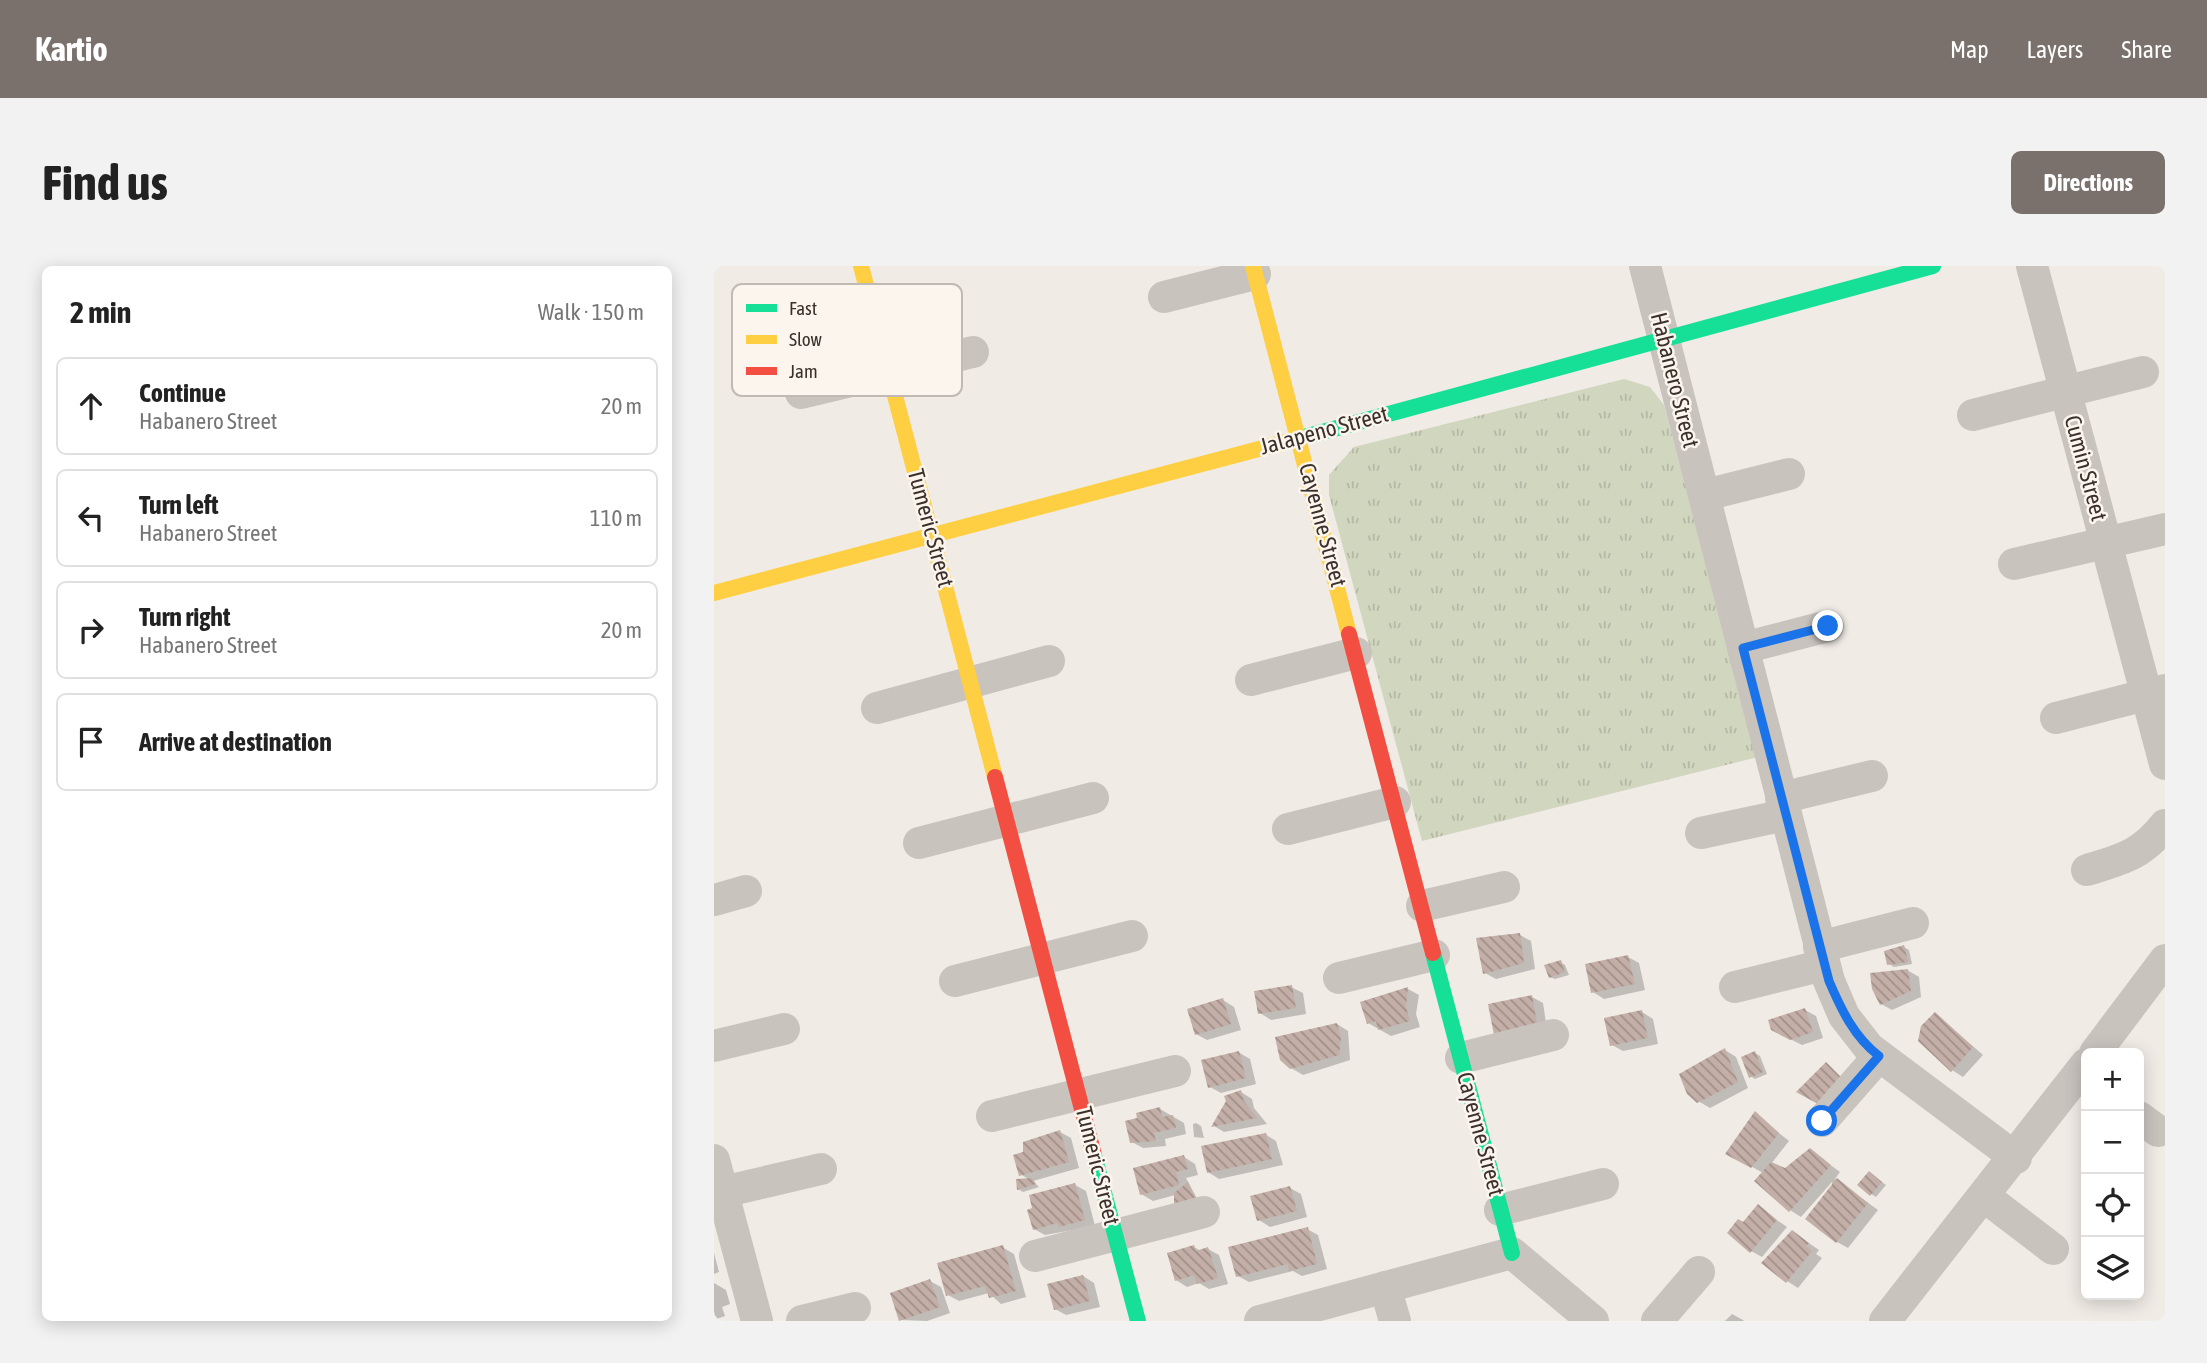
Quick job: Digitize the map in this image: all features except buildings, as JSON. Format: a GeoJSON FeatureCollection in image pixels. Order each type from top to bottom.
{"type":"FeatureCollection","features":[{"type":"Feature","properties":{"kind":"street","name":"Tumeric Street"},"geometry":{"type":"LineString","coordinates":[[861,266],[866,284]]}},
{"type":"Feature","properties":{"kind":"street","name":"Habanero Street"},"geometry":{"type":"LineString","coordinates":[[1645,266],[1822,956],[1844,1016],[1869,1048],[2016,1158]]}},
{"type":"Feature","properties":{"kind":"street","name":"Jalapeno Street"},"geometry":{"type":"LineString","coordinates":[[714,593],[934,537],[1933,266]]}},
{"type":"Feature","properties":{"kind":"street","name":"Cumin Street"},"geometry":{"type":"LineString","coordinates":[[2032,266],[2106,544],[2156,693],[2165,764]]}},
{"type":"Feature","properties":{"kind":"street","name":"Cayenne Street"},"geometry":{"type":"LineString","coordinates":[[1164,297],[1254,270],[1300,436],[1512,1254]]}},
{"type":"Feature","properties":{"kind":"street"},"geometry":{"type":"LineString","coordinates":[[962,355],[973,352]]}},
{"type":"Feature","properties":{"kind":"street","name":"Cumin Street"},"geometry":{"type":"LineString","coordinates":[[1973,415],[2143,372]]}},
{"type":"Feature","properties":{"kind":"street","name":"Tumeric Street"},"geometry":{"type":"LineString","coordinates":[[896,396],[1138,1321]]}},
{"type":"Feature","properties":{"kind":"street"},"geometry":{"type":"LineString","coordinates":[[1704,495],[1789,474]]}},
{"type":"Feature","properties":{"kind":"street","name":"Cumin Street"},"geometry":{"type":"LineString","coordinates":[[2014,564],[2165,530]]}},
{"type":"Feature","properties":{"kind":"street"},"geometry":{"type":"LineString","coordinates":[[1743,648],[1828,626]]}},
{"type":"Feature","properties":{"kind":"street"},"geometry":{"type":"LineString","coordinates":[[1251,680],[1356,653]]}},
{"type":"Feature","properties":{"kind":"street"},"geometry":{"type":"LineString","coordinates":[[877,708],[1049,661]]}},
{"type":"Feature","properties":{"kind":"street"},"geometry":{"type":"LineString","coordinates":[[2056,718],[2156,693]]}},
{"type":"Feature","properties":{"kind":"street"},"geometry":{"type":"LineString","coordinates":[[1701,834],[1872,776]]}},
{"type":"Feature","properties":{"kind":"street"},"geometry":{"type":"LineString","coordinates":[[919,843],[1094,798]]}},
{"type":"Feature","properties":{"kind":"street"},"geometry":{"type":"LineString","coordinates":[[1288,829],[1395,802]]}},
{"type":"Feature","properties":{"kind":"street"},"geometry":{"type":"LineString","coordinates":[[2087,870],[2132,856],[2151,842],[2165,825]]}},
{"type":"Feature","properties":{"kind":"street"},"geometry":{"type":"LineString","coordinates":[[1422,906],[1504,887]]}},
{"type":"Feature","properties":{"kind":"street"},"geometry":{"type":"LineString","coordinates":[[714,900],[746,891]]}},
{"type":"Feature","properties":{"kind":"street"},"geometry":{"type":"LineString","coordinates":[[1735,987],[1913,923]]}},
{"type":"Feature","properties":{"kind":"street"},"geometry":{"type":"LineString","coordinates":[[955,981],[1132,936]]}},
{"type":"Feature","properties":{"kind":"street"},"geometry":{"type":"LineString","coordinates":[[1339,978],[1434,955]]}},
{"type":"Feature","properties":{"kind":"street"},"geometry":{"type":"LineString","coordinates":[[2101,1048],[2165,960]]}},
{"type":"Feature","properties":{"kind":"street"},"geometry":{"type":"LineString","coordinates":[[714,1046],[784,1029]]}},
{"type":"Feature","properties":{"kind":"street","name":"Cayenne Street"},"geometry":{"type":"LineString","coordinates":[[1461,1058],[1553,1035]]}},
{"type":"Feature","properties":{"kind":"street"},"geometry":{"type":"LineString","coordinates":[[1822,1121],[1879,1056]]}},
{"type":"Feature","properties":{"kind":"street","name":"Tumeric Street"},"geometry":{"type":"LineString","coordinates":[[992,1116],[1175,1071]]}},
{"type":"Feature","properties":{"kind":"street"},"geometry":{"type":"LineString","coordinates":[[1888,1320],[2081,1074]]}},
{"type":"Feature","properties":{"kind":"street"},"geometry":{"type":"LineString","coordinates":[[714,1160],[718,1193],[757,1321]]}},
{"type":"Feature","properties":{"kind":"street"},"geometry":{"type":"LineString","coordinates":[[718,1193],[821,1169]]}},
{"type":"Feature","properties":{"kind":"street","name":"Cayenne Street"},"geometry":{"type":"LineString","coordinates":[[1500,1210],[1603,1184]]}},
{"type":"Feature","properties":{"kind":"street"},"geometry":{"type":"LineString","coordinates":[[1984,1197],[2053,1249]]}},
{"type":"Feature","properties":{"kind":"street","name":"Tumeric Street"},"geometry":{"type":"LineString","coordinates":[[1035,1256],[1204,1212]]}},
{"type":"Feature","properties":{"kind":"street"},"geometry":{"type":"LineString","coordinates":[[1260,1321],[1512,1254],[1593,1321]]}},
{"type":"Feature","properties":{"kind":"street"},"geometry":{"type":"LineString","coordinates":[[1657,1321],[1699,1272]]}},
{"type":"Feature","properties":{"kind":"street"},"geometry":{"type":"LineString","coordinates":[[1385,1287],[1395,1321]]}},
{"type":"Feature","properties":{"kind":"street"},"geometry":{"type":"LineString","coordinates":[[802,1321],[855,1308]]}},
{"type":"Feature","properties":{"kind":"green space"},"geometry":{"type":"Polygon","coordinates":[[[1624,379],[1650,387],[1664,405],[1758,757],[1422,841],[1329,495],[1329,475],[1354,447],[1624,379]]]}},
{"type":"Feature","properties":{"kind":"traffic: fast"},"geometry":{"type":"LineString","coordinates":[[1293,440],[1933,266]]}},
{"type":"Feature","properties":{"kind":"traffic: fast"},"geometry":{"type":"LineString","coordinates":[[1433,953],[1512,1253]]}},
{"type":"Feature","properties":{"kind":"traffic: fast"},"geometry":{"type":"LineString","coordinates":[[1094,1155],[1138,1321]]}},
{"type":"Feature","properties":{"kind":"traffic: slow"},"geometry":{"type":"LineString","coordinates":[[861,266],[866,284]]}},
{"type":"Feature","properties":{"kind":"traffic: slow"},"geometry":{"type":"LineString","coordinates":[[1253,266],[1349,634]]}},
{"type":"Feature","properties":{"kind":"traffic: slow"},"geometry":{"type":"LineString","coordinates":[[895,396],[995,777]]}},
{"type":"Feature","properties":{"kind":"traffic: slow"},"geometry":{"type":"LineString","coordinates":[[714,593],[1293,440]]}},
{"type":"Feature","properties":{"kind":"traffic: jam"},"geometry":{"type":"LineString","coordinates":[[1349,634],[1433,953]]}},
{"type":"Feature","properties":{"kind":"traffic: jam"},"geometry":{"type":"LineString","coordinates":[[995,777],[1094,1155]]}},
{"type":"Feature","properties":{"kind":"route"},"geometry":{"type":"LineString","coordinates":[[1822,1121],[1879,1056],[1869,1048],[1844,1016],[1829,981],[1743,648],[1828,626]]}}]}
